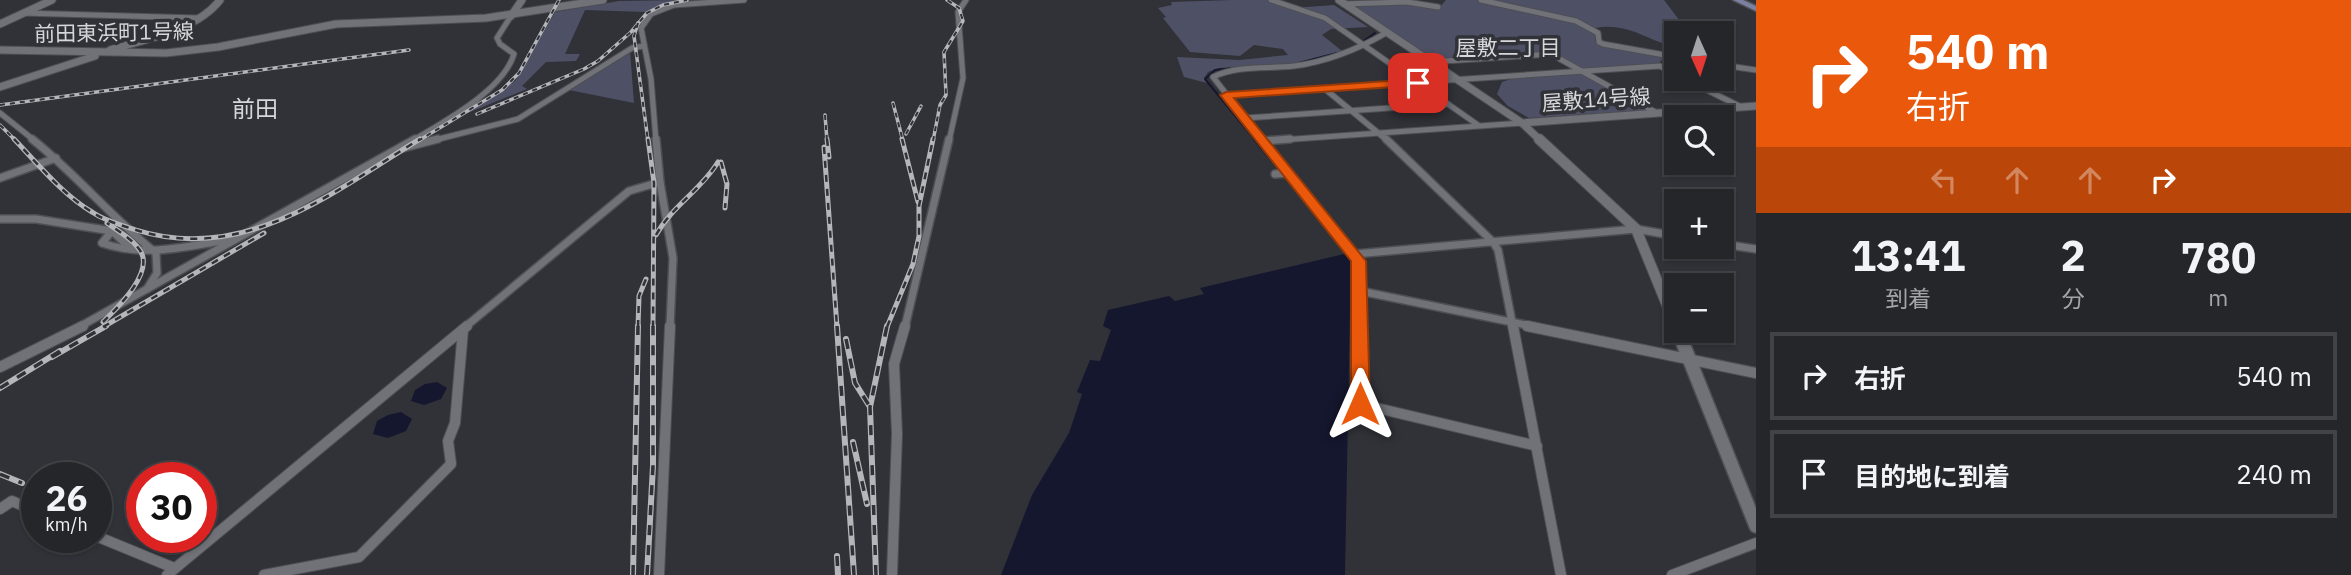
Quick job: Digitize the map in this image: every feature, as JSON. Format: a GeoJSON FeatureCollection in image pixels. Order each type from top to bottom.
{"type":"FeatureCollection","features":[{"type":"Feature","properties":{"kind":"main road"},"geometry":{"type":"LineString","coordinates":[[1737,0],[1755,8]]}},
{"type":"Feature","properties":{"kind":"street"},"geometry":{"type":"LineString","coordinates":[[0,24],[52,0]]}},
{"type":"Feature","properties":{"kind":"street"},"geometry":{"type":"LineString","coordinates":[[0,88],[198,18],[216,7],[220,0]]}},
{"type":"Feature","properties":{"kind":"street"},"geometry":{"type":"LineString","coordinates":[[0,368],[77,331],[146,292],[392,151],[472,101],[511,66],[514,54],[500,44],[497,38],[522,0]]}},
{"type":"Feature","properties":{"kind":"street","name":"前田東浜町1号線"},"geometry":{"type":"LineString","coordinates":[[0,49],[194,48],[344,20],[512,14],[582,0]]}},
{"type":"Feature","properties":{"kind":"street","name":"前田東浜町1号線"},"geometry":{"type":"LineString","coordinates":[[0,49],[101,54],[192,51],[336,24],[512,14],[603,0]]}},
{"type":"Feature","properties":{"kind":"street"},"geometry":{"type":"LineString","coordinates":[[659,575],[673,258],[660,181],[651,79],[641,28],[651,14],[686,2],[744,0]]}},
{"type":"Feature","properties":{"kind":"street"},"geometry":{"type":"LineString","coordinates":[[892,575],[897,434],[894,364],[912,302],[963,78],[958,12],[966,0]]}},
{"type":"Feature","properties":{"kind":"street"},"geometry":{"type":"LineString","coordinates":[[1271,0],[1316,13],[1478,125]]}},
{"type":"Feature","properties":{"kind":"street"},"geometry":{"type":"LineString","coordinates":[[1354,0],[1361,4]]}},
{"type":"Feature","properties":{"kind":"street"},"geometry":{"type":"LineString","coordinates":[[1481,0],[1576,21],[1598,33],[1599,42],[1603,44],[1664,55]]}},
{"type":"Feature","properties":{"kind":"street"},"geometry":{"type":"LineString","coordinates":[[1339,2],[1407,2],[1438,7]]}},
{"type":"Feature","properties":{"kind":"street"},"geometry":{"type":"LineString","coordinates":[[1339,2],[1522,123],[1636,229],[1664,297]]}},
{"type":"Feature","properties":{"kind":"street"},"geometry":{"type":"LineString","coordinates":[[23,13],[198,18]]}},
{"type":"Feature","properties":{"kind":"street"},"geometry":{"type":"LineString","coordinates":[[1386,33],[1296,66],[1222,71],[1213,77],[1355,254],[1360,291],[1360,404],[1538,446]]}},
{"type":"Feature","properties":{"kind":"street"},"geometry":{"type":"LineString","coordinates":[[392,151],[518,120],[632,48],[644,46]]}},
{"type":"Feature","properties":{"kind":"street"},"geometry":{"type":"LineString","coordinates":[[1429,62],[1551,54],[1657,113]]}},
{"type":"Feature","properties":{"kind":"street"},"geometry":{"type":"LineString","coordinates":[[1226,95],[1660,66],[1664,63]]}},
{"type":"Feature","properties":{"kind":"street"},"geometry":{"type":"LineString","coordinates":[[1660,66],[1664,68]]}},
{"type":"Feature","properties":{"kind":"street"},"geometry":{"type":"LineString","coordinates":[[1734,66],[1756,69]]}},
{"type":"Feature","properties":{"kind":"street"},"geometry":{"type":"LineString","coordinates":[[1325,89],[1379,132],[1493,242],[1498,250],[1561,575]]}},
{"type":"Feature","properties":{"kind":"street"},"geometry":{"type":"LineString","coordinates":[[1709,91],[1741,107]]}},
{"type":"Feature","properties":{"kind":"street"},"geometry":{"type":"LineString","coordinates":[[1244,118],[1448,104]]}},
{"type":"Feature","properties":{"kind":"street","name":"屋敷14号線"},"geometry":{"type":"LineString","coordinates":[[1522,123],[1756,106]]}},
{"type":"Feature","properties":{"kind":"street"},"geometry":{"type":"LineString","coordinates":[[0,113],[56,158],[119,223],[156,253],[157,273],[146,292]]}},
{"type":"Feature","properties":{"kind":"street"},"geometry":{"type":"LineString","coordinates":[[0,122],[13,122]]}},
{"type":"Feature","properties":{"kind":"street"},"geometry":{"type":"LineString","coordinates":[[1263,141],[1522,123]]}},
{"type":"Feature","properties":{"kind":"street"},"geometry":{"type":"LineString","coordinates":[[0,178],[56,158]]}},
{"type":"Feature","properties":{"kind":"street"},"geometry":{"type":"LineString","coordinates":[[1275,174],[1288,173]]}},
{"type":"Feature","properties":{"kind":"street"},"geometry":{"type":"LineString","coordinates":[[112,544],[170,571],[629,191],[660,181]]}},
{"type":"Feature","properties":{"kind":"street"},"geometry":{"type":"LineString","coordinates":[[0,219],[36,219],[112,231],[131,249]]}},
{"type":"Feature","properties":{"kind":"street"},"geometry":{"type":"LineString","coordinates":[[1355,254],[1636,229],[1664,234]]}},
{"type":"Feature","properties":{"kind":"street"},"geometry":{"type":"LineString","coordinates":[[112,231],[102,243],[113,249],[153,250],[239,238]]}},
{"type":"Feature","properties":{"kind":"street"},"geometry":{"type":"LineString","coordinates":[[1734,245],[1756,249]]}},
{"type":"Feature","properties":{"kind":"street"},"geometry":{"type":"LineString","coordinates":[[1360,291],[1756,373]]}},
{"type":"Feature","properties":{"kind":"street"},"geometry":{"type":"LineString","coordinates":[[264,575],[359,557],[451,464],[448,441],[455,422],[463,330]]}},
{"type":"Feature","properties":{"kind":"street"},"geometry":{"type":"LineString","coordinates":[[1683,343],[1756,526]]}},
{"type":"Feature","properties":{"kind":"street"},"geometry":{"type":"LineString","coordinates":[[0,496],[21,505]]}},
{"type":"Feature","properties":{"kind":"street"},"geometry":{"type":"LineString","coordinates":[[0,509],[12,501]]}},
{"type":"Feature","properties":{"kind":"street"},"geometry":{"type":"LineString","coordinates":[[1672,575],[1756,543]]}},
{"type":"Feature","properties":{"kind":"shaded area"},"geometry":{"type":"Polygon","coordinates":[[[683,0],[646,12],[585,10],[565,54],[580,54],[576,61],[546,62],[522,86],[527,89],[465,114],[516,80],[555,12],[619,1],[683,0]]]}},
{"type":"Feature","properties":{"kind":"shaded area"},"geometry":{"type":"Polygon","coordinates":[[[1267,0],[1293,8],[1334,5],[1368,27],[1331,29],[1322,35],[1342,51],[1291,64],[1219,68],[1208,72],[1204,78],[1207,83],[1184,77],[1177,57],[1239,60],[1288,55],[1283,49],[1254,45],[1240,56],[1190,52],[1158,8],[1172,5],[1171,2],[1267,0]]]}},
{"type":"Feature","properties":{"kind":"shaded area"},"geometry":{"type":"Polygon","coordinates":[[[1446,0],[1664,0],[1680,21],[1664,21],[1664,44],[1628,30],[1595,28],[1595,41],[1603,45],[1664,56],[1664,58],[1657,65],[1585,70],[1551,52],[1434,59],[1353,6],[1408,4],[1439,8],[1446,0]]]}},
{"type":"Feature","properties":{"kind":"shaded area"},"geometry":{"type":"Polygon","coordinates":[[[630,51],[634,103],[569,90],[630,51]]]}},
{"type":"Feature","properties":{"kind":"shaded area"},"geometry":{"type":"Polygon","coordinates":[[[1582,73],[1648,110],[1529,118],[1508,106],[1497,94],[1502,82],[1514,78],[1582,73]]]}},
{"type":"Feature","properties":{"kind":"shaded area"},"geometry":{"type":"Polygon","coordinates":[[[1351,254],[1345,575],[1001,575],[1032,495],[1069,433],[1082,394],[1077,392],[1090,360],[1100,361],[1111,330],[1103,326],[1108,310],[1169,296],[1175,301],[1204,294],[1200,288],[1351,254]]]}},
{"type":"Feature","properties":{"kind":"shaded area"},"geometry":{"type":"Polygon","coordinates":[[[437,382],[447,388],[441,399],[424,405],[411,401],[415,390],[425,384],[437,382]]]}},
{"type":"Feature","properties":{"kind":"shaded area"},"geometry":{"type":"Polygon","coordinates":[[[401,412],[412,419],[406,431],[388,438],[373,434],[377,421],[401,412]]]}},
{"type":"Feature","properties":{"kind":"waterway"},"geometry":{"type":"LineString","coordinates":[[1362,42],[1375,33]]}},
{"type":"Feature","properties":{"kind":"waterway"},"geometry":{"type":"LineString","coordinates":[[1299,63],[1337,53]]}},
{"type":"Feature","properties":{"kind":"waterway"},"geometry":{"type":"LineString","coordinates":[[1234,68],[1215,70],[1205,79],[1256,141]]}},
{"type":"Feature","properties":{"kind":"waterway"},"geometry":{"type":"LineString","coordinates":[[1254,139],[1344,248]]}},
{"type":"Feature","properties":{"kind":"railway"},"geometry":{"type":"LineString","coordinates":[[418,141],[502,90],[519,73],[559,0]]}},
{"type":"Feature","properties":{"kind":"railway"},"geometry":{"type":"LineString","coordinates":[[638,24],[647,13],[663,5],[687,0]]}},
{"type":"Feature","properties":{"kind":"railway"},"geometry":{"type":"LineString","coordinates":[[933,141],[940,105],[946,95],[944,52],[963,21],[959,8],[947,0]]}},
{"type":"Feature","properties":{"kind":"railway"},"geometry":{"type":"LineString","coordinates":[[477,114],[584,69],[598,61],[638,24]]}},
{"type":"Feature","properties":{"kind":"railway"},"geometry":{"type":"LineString","coordinates":[[638,24],[634,36],[648,141]]}},
{"type":"Feature","properties":{"kind":"railway"},"geometry":{"type":"LineString","coordinates":[[0,105],[409,50]]}},
{"type":"Feature","properties":{"kind":"railway"},"geometry":{"type":"LineString","coordinates":[[893,103],[903,141]]}},
{"type":"Feature","properties":{"kind":"railway"},"geometry":{"type":"LineString","coordinates":[[906,134],[921,106]]}},
{"type":"Feature","properties":{"kind":"railway"},"geometry":{"type":"LineString","coordinates":[[825,115],[827,141]]}},
{"type":"Feature","properties":{"kind":"railway"},"geometry":{"type":"LineString","coordinates":[[0,125],[14,139]]}},
{"type":"Feature","properties":{"kind":"railway"},"geometry":{"type":"LineString","coordinates":[[14,139],[60,188],[97,215],[136,230],[176,238],[214,238],[251,230],[286,217],[321,200],[420,139]]}},
{"type":"Feature","properties":{"kind":"railway"},"geometry":{"type":"LineString","coordinates":[[648,139],[654,183],[653,327]]}},
{"type":"Feature","properties":{"kind":"railway"},"geometry":{"type":"LineString","coordinates":[[827,139],[829,157]]}},
{"type":"Feature","properties":{"kind":"railway"},"geometry":{"type":"LineString","coordinates":[[902,139],[918,202]]}},
{"type":"Feature","properties":{"kind":"railway"},"geometry":{"type":"LineString","coordinates":[[887,327],[913,264],[919,236],[919,206],[933,139]]}},
{"type":"Feature","properties":{"kind":"railway"},"geometry":{"type":"LineString","coordinates":[[824,147],[837,327]]}},
{"type":"Feature","properties":{"kind":"railway"},"geometry":{"type":"LineString","coordinates":[[656,235],[670,215],[718,162]]}},
{"type":"Feature","properties":{"kind":"railway"},"geometry":{"type":"LineString","coordinates":[[721,162],[727,184],[725,208]]}},
{"type":"Feature","properties":{"kind":"railway"},"geometry":{"type":"LineString","coordinates":[[103,322],[132,290],[142,270],[143,261],[141,252],[134,244],[107,223]]}},
{"type":"Feature","properties":{"kind":"railway"},"geometry":{"type":"LineString","coordinates":[[103,327],[264,233]]}},
{"type":"Feature","properties":{"kind":"railway"},"geometry":{"type":"LineString","coordinates":[[638,327],[639,296],[646,279]]}},
{"type":"Feature","properties":{"kind":"railway"},"geometry":{"type":"LineString","coordinates":[[52,357],[106,326]]}},
{"type":"Feature","properties":{"kind":"railway"},"geometry":{"type":"LineString","coordinates":[[633,575],[638,326]]}},
{"type":"Feature","properties":{"kind":"railway"},"geometry":{"type":"LineString","coordinates":[[837,326],[854,575]]}},
{"type":"Feature","properties":{"kind":"railway"},"geometry":{"type":"LineString","coordinates":[[870,407],[887,326]]}},
{"type":"Feature","properties":{"kind":"railway"},"geometry":{"type":"LineString","coordinates":[[647,575],[653,466],[653,327]]}},
{"type":"Feature","properties":{"kind":"railway"},"geometry":{"type":"LineString","coordinates":[[846,339],[855,383],[870,407]]}},
{"type":"Feature","properties":{"kind":"railway"},"geometry":{"type":"LineString","coordinates":[[0,388],[60,351]]}},
{"type":"Feature","properties":{"kind":"railway"},"geometry":{"type":"LineString","coordinates":[[870,407],[876,575]]}},
{"type":"Feature","properties":{"kind":"railway"},"geometry":{"type":"LineString","coordinates":[[853,442],[867,504]]}},
{"type":"Feature","properties":{"kind":"railway"},"geometry":{"type":"LineString","coordinates":[[0,474],[21,483]]}},
{"type":"Feature","properties":{"kind":"railway"},"geometry":{"type":"LineString","coordinates":[[837,556],[838,575]]}},
{"type":"Feature","properties":{"kind":"district","name":"屋敷二丁目"},"geometry":{"type":"Point","coordinates":[1508,48]}},
{"type":"Feature","properties":{"kind":"district","name":"前田"},"geometry":{"type":"Point","coordinates":[255,109]}},
{"type":"Feature","properties":{"kind":"route"},"geometry":{"type":"LineString","coordinates":[[1360,404],[1360,291],[1355,254],[1226,95],[1418,83]]}}]}
